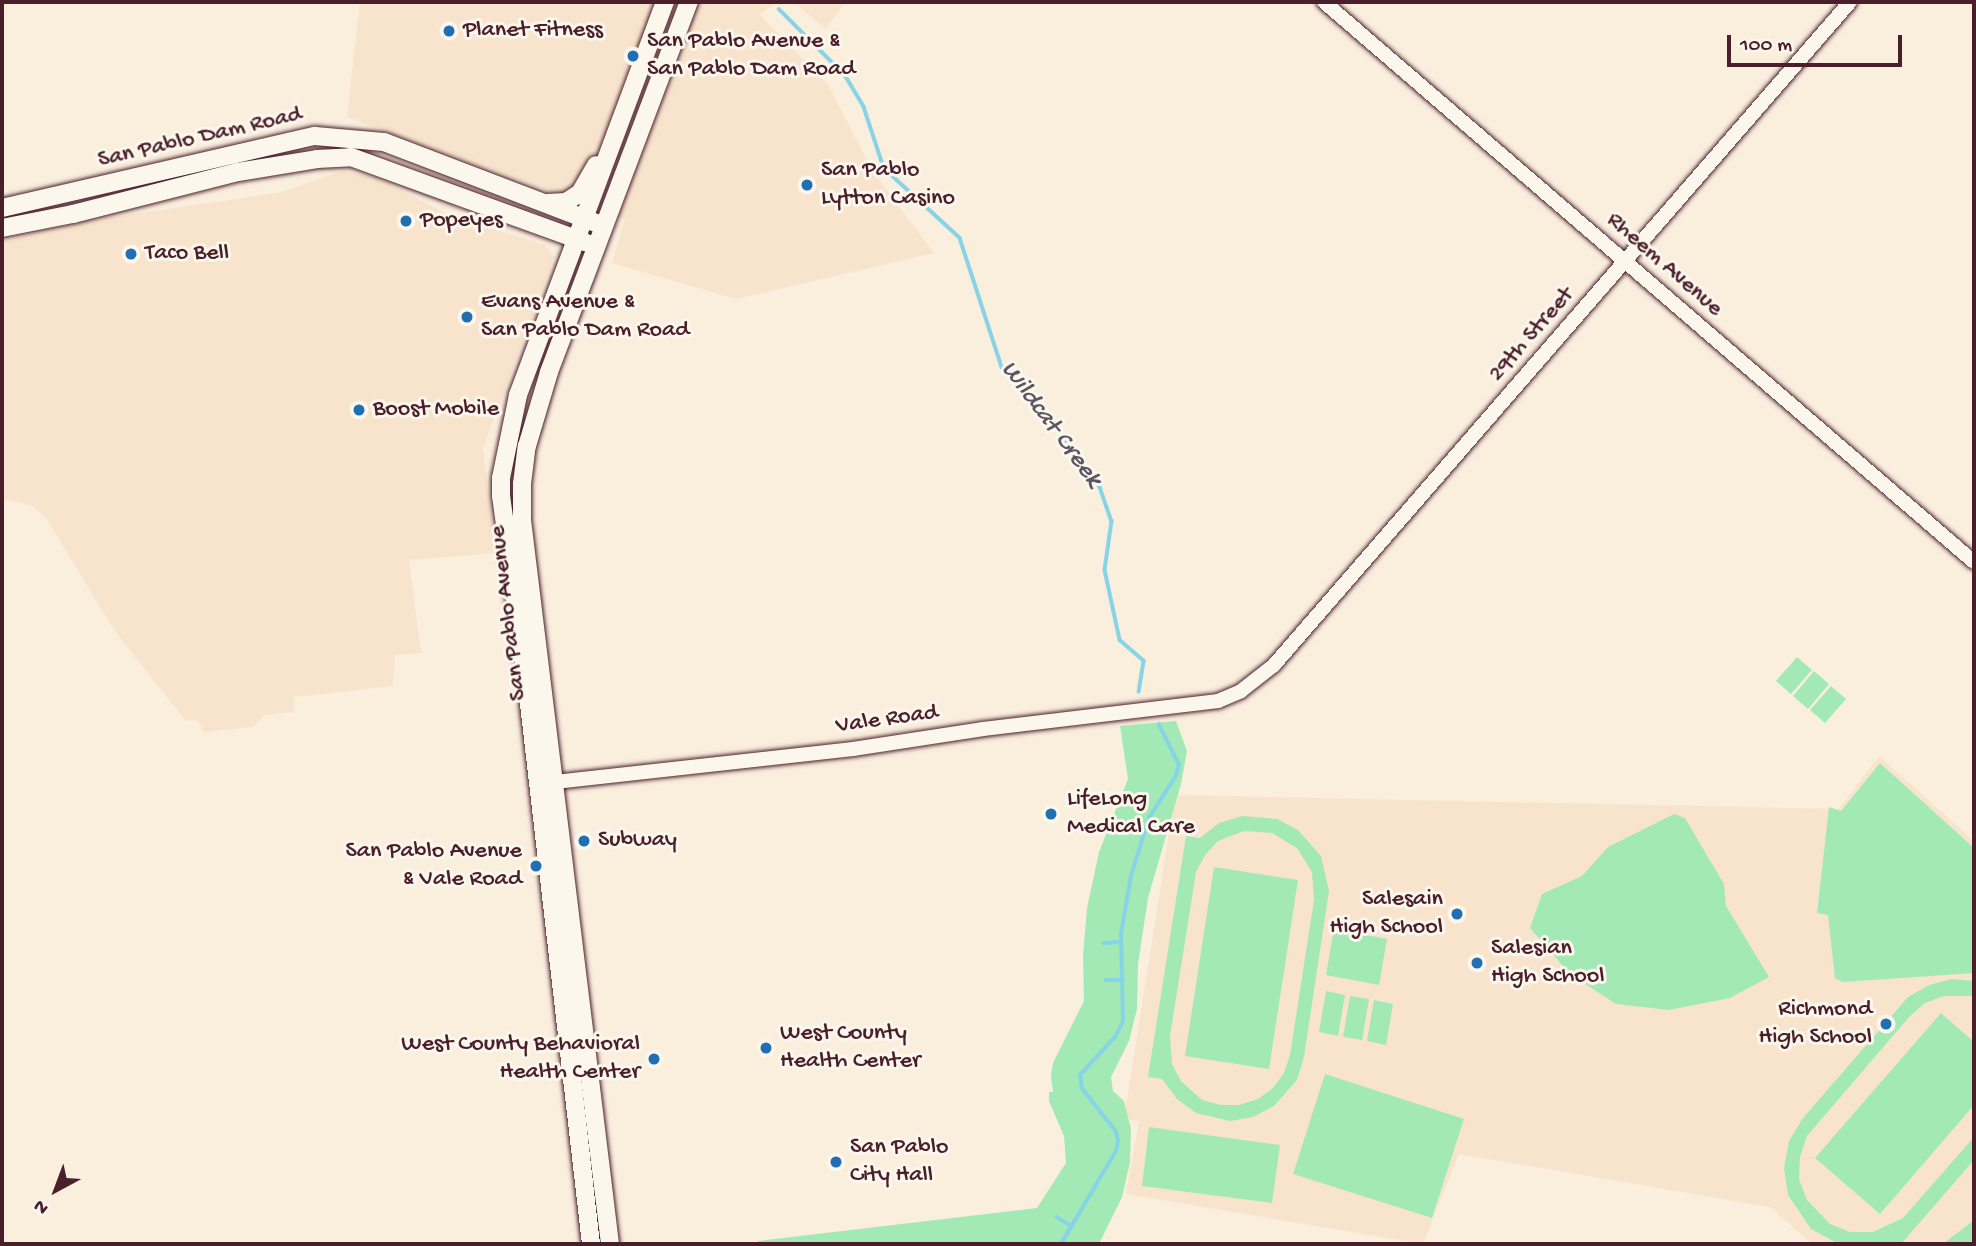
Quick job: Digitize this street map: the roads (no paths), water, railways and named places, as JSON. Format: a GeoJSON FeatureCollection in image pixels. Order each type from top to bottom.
{"type":"FeatureCollection","features":[{"type":"Feature","properties":{"kind":"main road","name":"San Pablo Avenue"},"geometry":{"type":"LineString","coordinates":[[610,1244],[545,783],[501,496],[505,449],[518,395],[665,2]]}},
{"type":"Feature","properties":{"kind":"main road","name":"San Pablo Avenue"},"geometry":{"type":"LineString","coordinates":[[591,1244],[545,783],[522,496],[527,446],[547,379],[689,2]]}},
{"type":"Feature","properties":{"kind":"main road","name":"San Pablo Dam Road"},"geometry":{"type":"LineString","coordinates":[[2,208],[315,136],[384,142],[606,227]]}},
{"type":"Feature","properties":{"kind":"main road","name":"San Pablo Dam Road"},"geometry":{"type":"LineString","coordinates":[[2,228],[290,163],[351,157],[391,169],[598,246]]}},
{"type":"Feature","properties":{"kind":"main road"},"geometry":{"type":"LineString","coordinates":[[545,203],[566,202],[580,193],[595,167],[607,159]]}},
{"type":"Feature","properties":{"kind":"main road"},"geometry":{"type":"LineString","coordinates":[[391,169],[403,165],[441,179],[451,169]]}},
{"type":"Feature","properties":{"kind":"main road"},"geometry":{"type":"LineString","coordinates":[[464,196],[470,188],[510,191]]}},
{"type":"Feature","properties":{"kind":"main road"},"geometry":{"type":"LineString","coordinates":[[544,226],[562,244],[569,260]]}},
{"type":"Feature","properties":{"kind":"main road"},"geometry":{"type":"LineString","coordinates":[[505,531],[526,548]]}},
{"type":"Feature","properties":{"kind":"street","name":"Rheem Avenue"},"geometry":{"type":"LineString","coordinates":[[1324,2],[1974,562]]}},
{"type":"Feature","properties":{"kind":"street","name":"29th Street"},"geometry":{"type":"LineString","coordinates":[[1241,691],[1274,665],[1850,2]]}},
{"type":"Feature","properties":{"kind":"street","name":"Vale Road"},"geometry":{"type":"LineString","coordinates":[[545,783],[853,749],[983,729],[1218,701],[1241,691]]}},
{"type":"Feature","properties":{"kind":"waterway","name":"Wildcat Creek"},"geometry":{"type":"LineString","coordinates":[[779,9],[845,75],[864,107],[884,168],[960,238],[1002,367],[1047,414],[1100,487],[1112,521],[1105,570],[1120,640],[1144,661],[1139,692]]}},
{"type":"Feature","properties":{"kind":"waterway","name":"Wildcat Creek"},"geometry":{"type":"LineString","coordinates":[[1061,1244],[1116,1151],[1118,1141],[1116,1132],[1082,1089],[1080,1075],[1115,1037],[1123,1022],[1121,934],[1131,876],[1149,818],[1176,776],[1179,765],[1159,725]]}},
{"type":"Feature","properties":{"kind":"waterway"},"geometry":{"type":"LineString","coordinates":[[1103,943],[1121,942]]}},
{"type":"Feature","properties":{"kind":"waterway"},"geometry":{"type":"LineString","coordinates":[[1106,980],[1123,980]]}},
{"type":"Feature","properties":{"kind":"waterway"},"geometry":{"type":"LineString","coordinates":[[1057,1217],[1070,1225]]}},
{"type":"Feature","properties":{"kind":"place","name":"Planet Fitness"},"geometry":{"type":"Point","coordinates":[449,31]}},
{"type":"Feature","properties":{"kind":"place","name":"San Pablo Avenue & San Pablo Dam Road"},"geometry":{"type":"Point","coordinates":[633,56]}},
{"type":"Feature","properties":{"kind":"place","name":"San Pablo Lytton Casino"},"geometry":{"type":"Point","coordinates":[807,185]}},
{"type":"Feature","properties":{"kind":"place","name":"Popeyes"},"geometry":{"type":"Point","coordinates":[406,221]}},
{"type":"Feature","properties":{"kind":"place","name":"Taco Bell"},"geometry":{"type":"Point","coordinates":[131,254]}},
{"type":"Feature","properties":{"kind":"place","name":"Evans Avenue & San Pablo Dam Road"},"geometry":{"type":"Point","coordinates":[467,317]}},
{"type":"Feature","properties":{"kind":"place","name":"Boost Mobile"},"geometry":{"type":"Point","coordinates":[359,410]}},
{"type":"Feature","properties":{"kind":"place","name":"LifeLong Medical Care"},"geometry":{"type":"Point","coordinates":[1051,814]}},
{"type":"Feature","properties":{"kind":"place","name":"Subway"},"geometry":{"type":"Point","coordinates":[584,841]}},
{"type":"Feature","properties":{"kind":"place","name":"San Pablo Avenue & Vale Road"},"geometry":{"type":"Point","coordinates":[536,866]}},
{"type":"Feature","properties":{"kind":"place","name":"Salesain High School"},"geometry":{"type":"Point","coordinates":[1457,914]}},
{"type":"Feature","properties":{"kind":"place","name":"Salesian High School"},"geometry":{"type":"Point","coordinates":[1477,963]}},
{"type":"Feature","properties":{"kind":"place","name":"Richmond High School"},"geometry":{"type":"Point","coordinates":[1886,1024]}},
{"type":"Feature","properties":{"kind":"place","name":"West County Health Center"},"geometry":{"type":"Point","coordinates":[766,1048]}},
{"type":"Feature","properties":{"kind":"place","name":"West County Behavioral Health Center"},"geometry":{"type":"Point","coordinates":[654,1059]}},
{"type":"Feature","properties":{"kind":"place","name":"San Pablo City Hall"},"geometry":{"type":"Point","coordinates":[836,1162]}}]}
